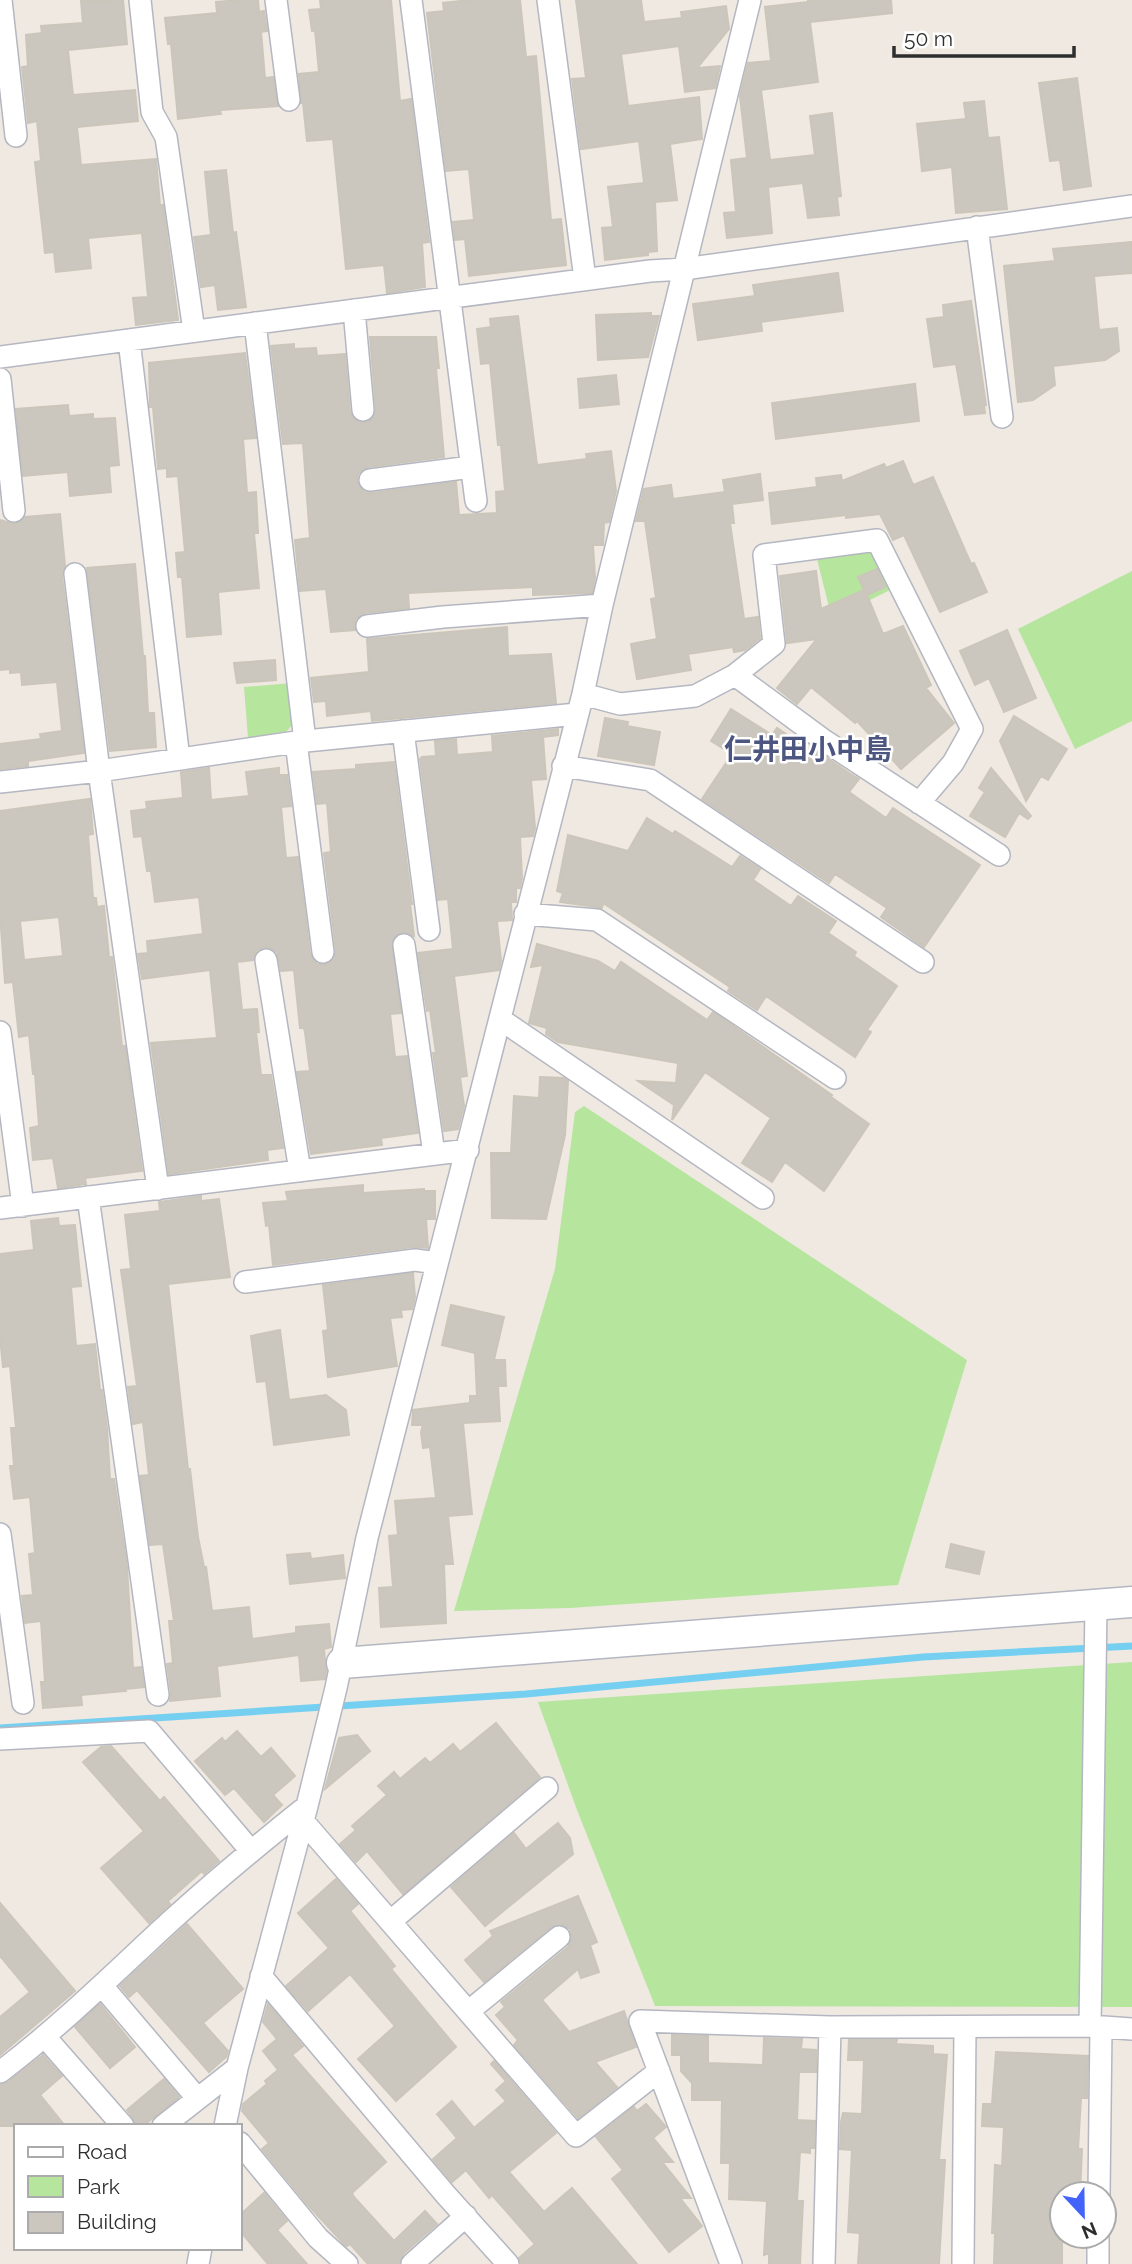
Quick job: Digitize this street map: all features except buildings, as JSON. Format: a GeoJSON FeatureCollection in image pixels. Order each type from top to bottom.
{"type":"FeatureCollection","features":[{"type":"Feature","properties":{"kind":"street"},"geometry":{"type":"LineString","coordinates":[[1,0],[16,136]]}},
{"type":"Feature","properties":{"kind":"street"},"geometry":{"type":"LineString","coordinates":[[140,0],[152,112],[166,137],[194,331]]}},
{"type":"Feature","properties":{"kind":"street"},"geometry":{"type":"LineString","coordinates":[[276,0],[289,100]]}},
{"type":"Feature","properties":{"kind":"street"},"geometry":{"type":"LineString","coordinates":[[411,0],[475,501]]}},
{"type":"Feature","properties":{"kind":"street"},"geometry":{"type":"LineString","coordinates":[[548,0],[585,279]]}},
{"type":"Feature","properties":{"kind":"street"},"geometry":{"type":"LineString","coordinates":[[225,2124],[237,2068],[339,1675],[366,1538],[580,704],[601,605],[750,0]]}},
{"type":"Feature","properties":{"kind":"street"},"geometry":{"type":"LineString","coordinates":[[0,357],[585,279],[684,269],[1132,206]]}},
{"type":"Feature","properties":{"kind":"street"},"geometry":{"type":"LineString","coordinates":[[977,227],[1002,417]]}},
{"type":"Feature","properties":{"kind":"street"},"geometry":{"type":"LineString","coordinates":[[354,310],[363,410]]}},
{"type":"Feature","properties":{"kind":"street"},"geometry":{"type":"LineString","coordinates":[[255,323],[323,952]]}},
{"type":"Feature","properties":{"kind":"street"},"geometry":{"type":"LineString","coordinates":[[129,340],[179,758]]}},
{"type":"Feature","properties":{"kind":"street"},"geometry":{"type":"LineString","coordinates":[[0,379],[14,510]]}},
{"type":"Feature","properties":{"kind":"street"},"geometry":{"type":"LineString","coordinates":[[370,480],[471,467]]}},
{"type":"Feature","properties":{"kind":"street"},"geometry":{"type":"LineString","coordinates":[[0,782],[99,771],[300,742],[402,732],[580,704],[620,704],[695,696],[735,675],[774,644],[764,555],[877,540],[972,729],[953,762],[919,803]]}},
{"type":"Feature","properties":{"kind":"street"},"geometry":{"type":"LineString","coordinates":[[75,574],[99,771],[158,1189]]}},
{"type":"Feature","properties":{"kind":"street"},"geometry":{"type":"LineString","coordinates":[[367,626],[443,617],[601,605]]}},
{"type":"Feature","properties":{"kind":"street"},"geometry":{"type":"LineString","coordinates":[[735,675],[822,739],[999,855]]}},
{"type":"Feature","properties":{"kind":"street"},"geometry":{"type":"LineString","coordinates":[[402,732],[429,930]]}},
{"type":"Feature","properties":{"kind":"street"},"geometry":{"type":"LineString","coordinates":[[563,766],[650,780],[923,962]]}},
{"type":"Feature","properties":{"kind":"street"},"geometry":{"type":"LineString","coordinates":[[525,914],[597,920],[835,1078]]}},
{"type":"Feature","properties":{"kind":"street"},"geometry":{"type":"LineString","coordinates":[[404,945],[434,1154]]}},
{"type":"Feature","properties":{"kind":"street"},"geometry":{"type":"LineString","coordinates":[[266,960],[300,1171]]}},
{"type":"Feature","properties":{"kind":"street"},"geometry":{"type":"LineString","coordinates":[[500,1019],[763,1198]]}},
{"type":"Feature","properties":{"kind":"street"},"geometry":{"type":"LineString","coordinates":[[0,1032],[23,1206]]}},
{"type":"Feature","properties":{"kind":"street"},"geometry":{"type":"LineString","coordinates":[[0,1209],[467,1150]]}},
{"type":"Feature","properties":{"kind":"street"},"geometry":{"type":"LineString","coordinates":[[88,1197],[158,1695]]}},
{"type":"Feature","properties":{"kind":"street"},"geometry":{"type":"LineString","coordinates":[[245,1282],[415,1260],[437,1263]]}},
{"type":"Feature","properties":{"kind":"street"},"geometry":{"type":"LineString","coordinates":[[0,1534],[23,1703]]}},
{"type":"Feature","properties":{"kind":"street"},"geometry":{"type":"LineString","coordinates":[[339,1675],[1096,1618],[1132,1602]]}},
{"type":"Feature","properties":{"kind":"street"},"geometry":{"type":"LineString","coordinates":[[1096,1618],[1099,2180]]}},
{"type":"Feature","properties":{"kind":"street"},"geometry":{"type":"LineString","coordinates":[[0,1739],[149,1731],[251,1851]]}},
{"type":"Feature","properties":{"kind":"street"},"geometry":{"type":"LineString","coordinates":[[391,1921],[547,1788]]}},
{"type":"Feature","properties":{"kind":"street"},"geometry":{"type":"LineString","coordinates":[[0,2072],[46,2038],[149,1941],[251,1851],[305,1814]]}},
{"type":"Feature","properties":{"kind":"street"},"geometry":{"type":"LineString","coordinates":[[305,1814],[391,1921],[576,2136],[659,2071]]}},
{"type":"Feature","properties":{"kind":"street"},"geometry":{"type":"LineString","coordinates":[[469,2011],[559,1937]]}},
{"type":"Feature","properties":{"kind":"street"},"geometry":{"type":"LineString","coordinates":[[261,1976],[446,2195],[508,2264]]}},
{"type":"Feature","properties":{"kind":"street"},"geometry":{"type":"LineString","coordinates":[[103,1987],[198,2098]]}},
{"type":"Feature","properties":{"kind":"street"},"geometry":{"type":"LineString","coordinates":[[731,2264],[640,2021],[830,2027],[1132,2029]]}},
{"type":"Feature","properties":{"kind":"street"},"geometry":{"type":"LineString","coordinates":[[824,2264],[830,2027]]}},
{"type":"Feature","properties":{"kind":"street"},"geometry":{"type":"LineString","coordinates":[[963,2264],[965,2027]]}},
{"type":"Feature","properties":{"kind":"street"},"geometry":{"type":"LineString","coordinates":[[46,2038],[121,2124]]}},
{"type":"Feature","properties":{"kind":"street"},"geometry":{"type":"LineString","coordinates":[[166,2124],[237,2068]]}},
{"type":"Feature","properties":{"kind":"street"},"geometry":{"type":"LineString","coordinates":[[242,2145],[318,2238],[347,2264]]}},
{"type":"Feature","properties":{"kind":"street"},"geometry":{"type":"LineString","coordinates":[[412,2264],[466,2217]]}},
{"type":"Feature","properties":{"kind":"green space"},"geometry":{"type":"Polygon","coordinates":[[[864,547],[874,556],[890,590],[832,619],[816,555],[864,547]]]}},
{"type":"Feature","properties":{"kind":"green space"},"geometry":{"type":"Polygon","coordinates":[[[1132,571],[1132,721],[1075,749],[1018,629],[1132,571]]]}},
{"type":"Feature","properties":{"kind":"green space"},"geometry":{"type":"Polygon","coordinates":[[[292,683],[296,721],[283,735],[248,738],[244,687],[292,683]]]}},
{"type":"Feature","properties":{"kind":"green space"},"geometry":{"type":"Polygon","coordinates":[[[584,1106],[967,1360],[898,1585],[570,1608],[454,1611],[555,1269],[575,1112],[584,1106]]]}},
{"type":"Feature","properties":{"kind":"green space"},"geometry":{"type":"Polygon","coordinates":[[[1132,1662],[1132,2007],[655,2006],[577,1810],[538,1702],[1132,1662]]]}},
{"type":"Feature","properties":{"kind":"waterway"},"geometry":{"type":"LineString","coordinates":[[0,1728],[526,1694],[923,1657],[1132,1646]]}},
{"type":"Feature","properties":{"kind":"district","name":"仁井田小中島"},"geometry":{"type":"Point","coordinates":[808,749]}}]}
